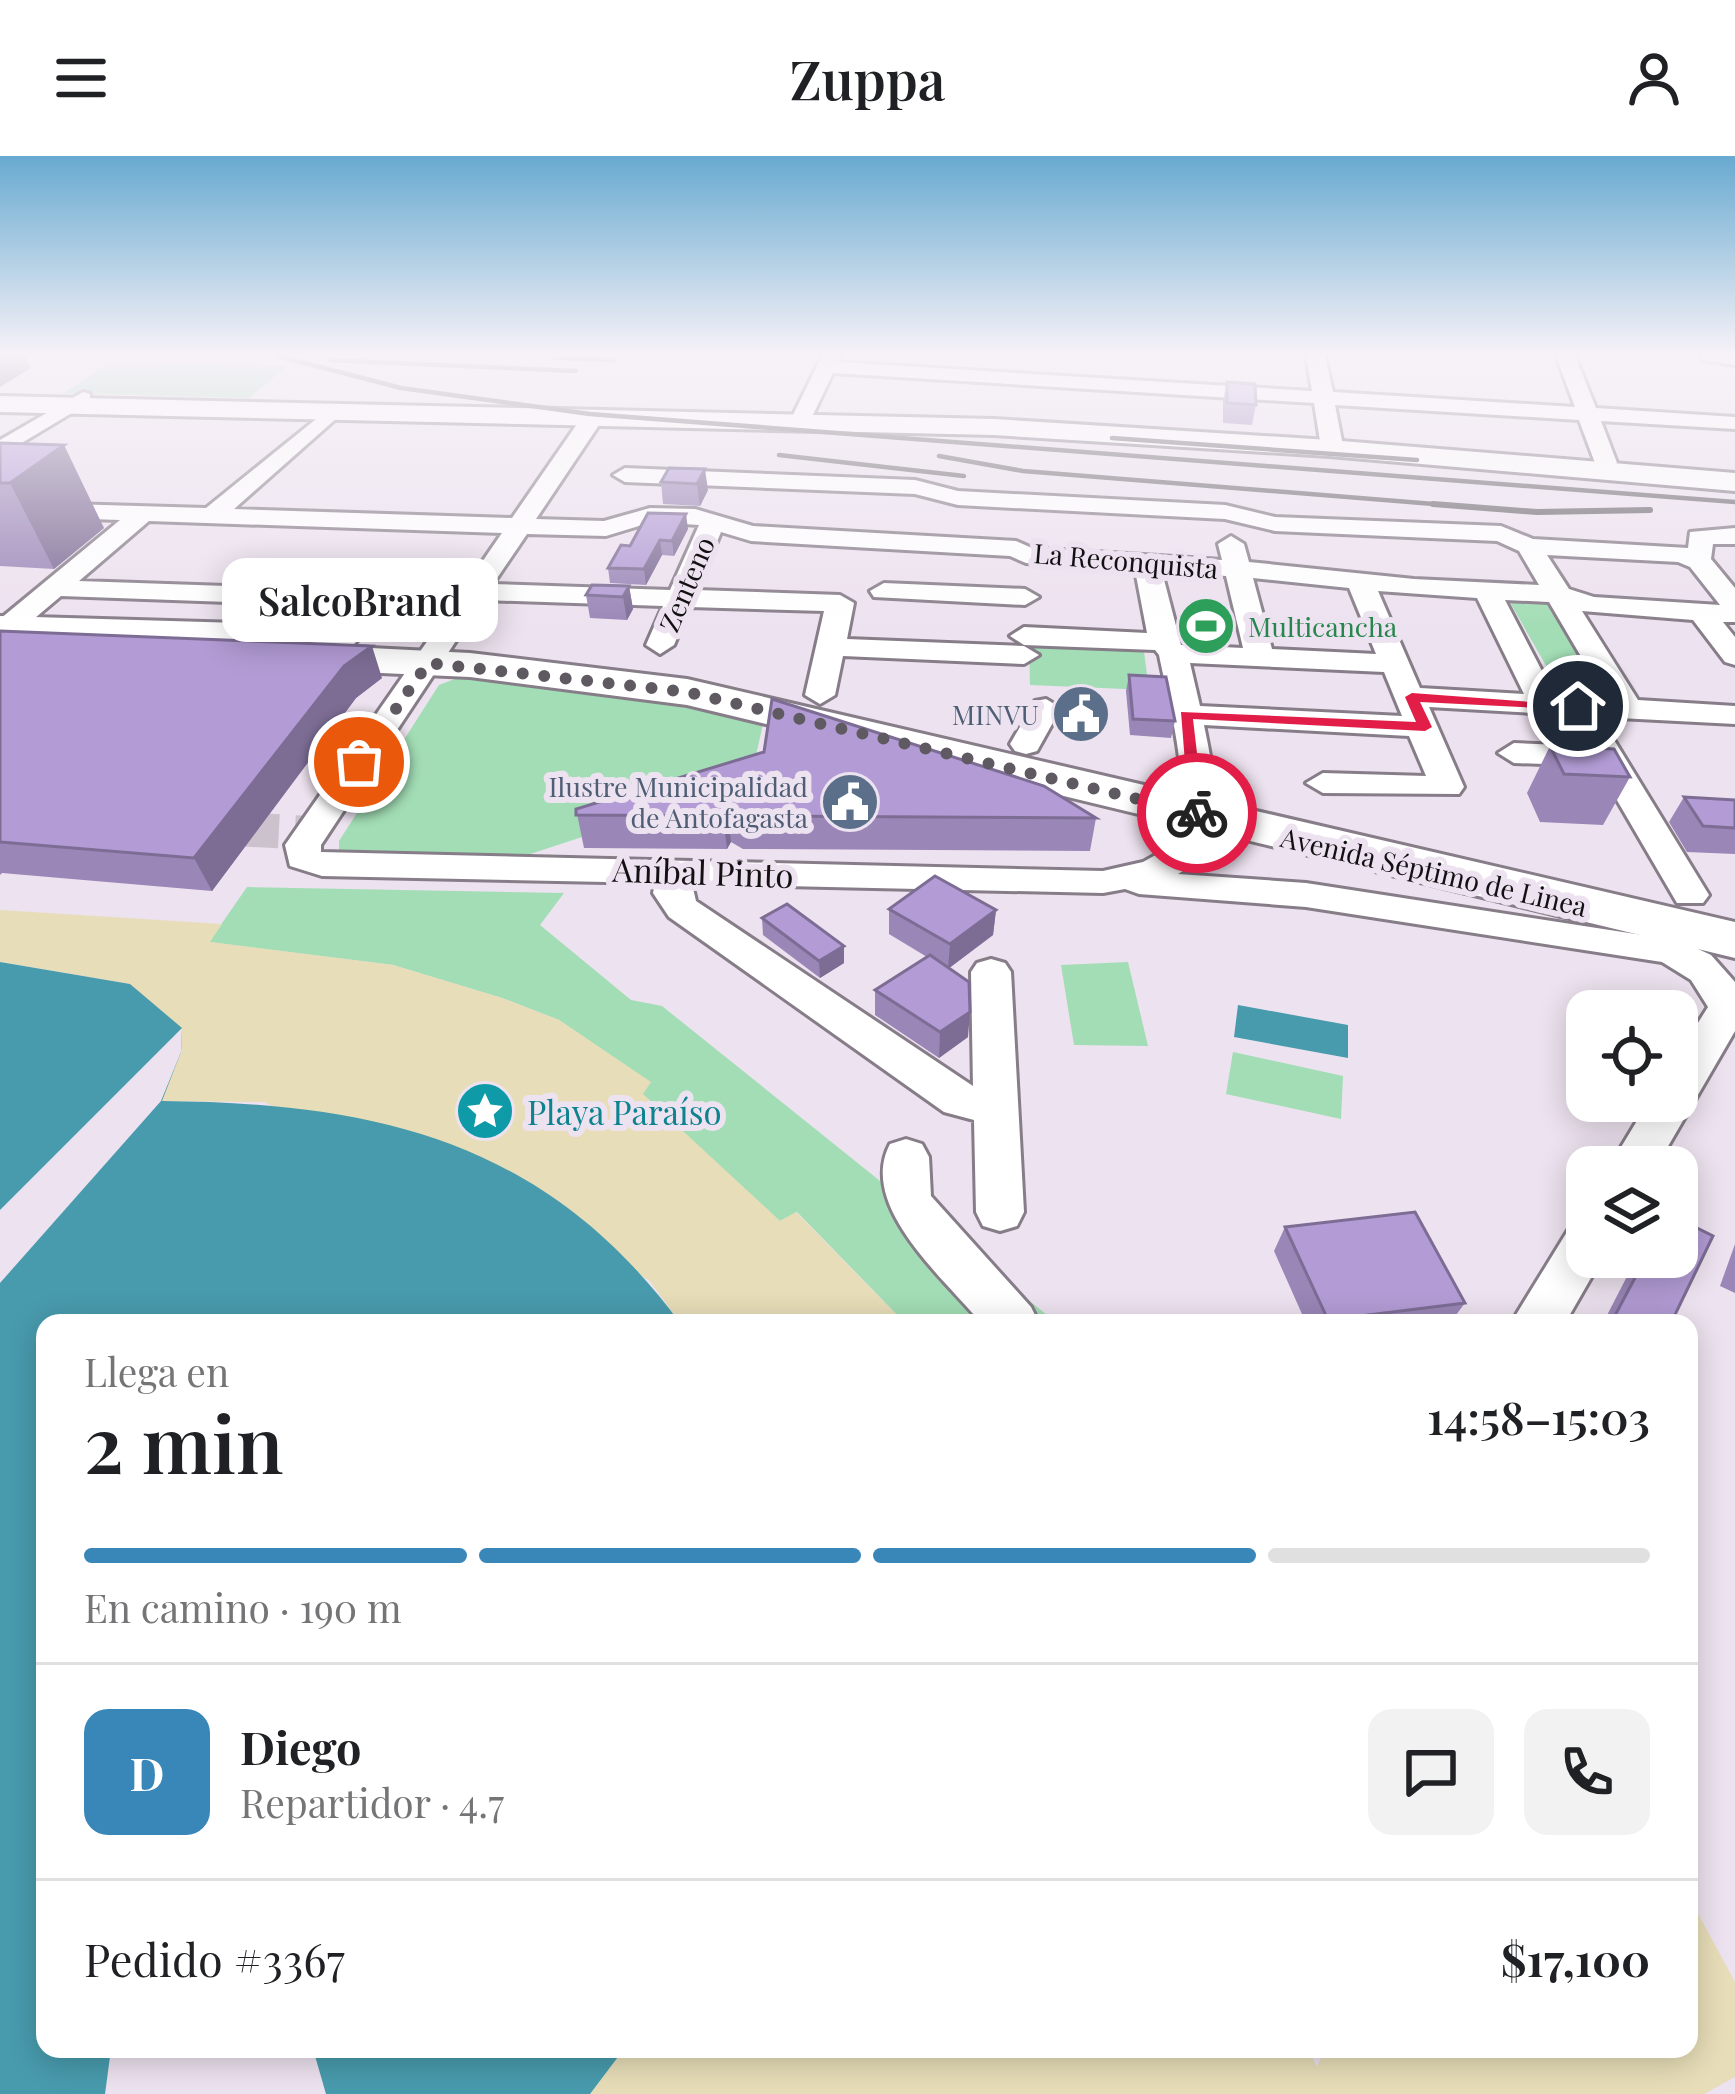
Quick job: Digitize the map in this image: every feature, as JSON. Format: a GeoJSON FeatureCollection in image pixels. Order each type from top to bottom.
{"type":"FeatureCollection","features":[{"type":"Feature","properties":{"kind":"highway"},"geometry":{"type":"LineString","coordinates":[[2,634],[435,652]]}},
{"type":"Feature","properties":{"kind":"highway","name":"Avenida Séptimo de Linea"},"geometry":{"type":"LineString","coordinates":[[435,652],[653,662],[820,695],[1028,686],[1196,800],[1735,940]]}},
{"type":"Feature","properties":{"kind":"highway","name":"Avenida Séptimo de Linea"},"geometry":{"type":"LineString","coordinates":[[435,652],[687,692],[1196,800],[1735,905]]}},
{"type":"Feature","properties":{"kind":"main road"},"geometry":{"type":"LineString","coordinates":[[1316,446],[1735,478]]}},
{"type":"Feature","properties":{"kind":"main road"},"geometry":{"type":"LineString","coordinates":[[1399,446],[1735,478]]}},
{"type":"Feature","properties":{"kind":"street"},"geometry":{"type":"LineString","coordinates":[[211,517],[292,446]]}},
{"type":"Feature","properties":{"kind":"street"},"geometry":{"type":"LineString","coordinates":[[435,652],[519,527],[566,446]]}},
{"type":"Feature","properties":{"kind":"street"},"geometry":{"type":"LineString","coordinates":[[1600,446],[1606,463]]}},
{"type":"Feature","properties":{"kind":"street"},"geometry":{"type":"LineString","coordinates":[[626,476],[761,507],[915,487],[945,494],[1225,512],[1275,524],[1502,534],[1529,546],[1692,557],[1702,553],[1699,537],[1735,536]]}},
{"type":"Feature","properties":{"kind":"street"},"geometry":{"type":"LineString","coordinates":[[938,542],[945,494]]}},
{"type":"Feature","properties":{"kind":"street"},"geometry":{"type":"LineString","coordinates":[[1069,556],[1070,503]]}},
{"type":"Feature","properties":{"kind":"street","name":"La Reconquista"},"geometry":{"type":"LineString","coordinates":[[0,509],[606,529],[650,515],[712,522],[761,507],[856,549],[938,542],[1026,554],[1414,587],[1557,594],[1592,605],[1701,612],[1735,609]]}},
{"type":"Feature","properties":{"kind":"street"},"geometry":{"type":"LineString","coordinates":[[1225,512],[1260,657]]}},
{"type":"Feature","properties":{"kind":"street"},"geometry":{"type":"LineString","coordinates":[[2,634],[142,515]]}},
{"type":"Feature","properties":{"kind":"street","name":"Zenteno"},"geometry":{"type":"LineString","coordinates":[[660,645],[712,522]]}},
{"type":"Feature","properties":{"kind":"street"},"geometry":{"type":"LineString","coordinates":[[580,597],[625,523]]}},
{"type":"Feature","properties":{"kind":"street"},"geometry":{"type":"LineString","coordinates":[[1387,529],[1414,587]]}},
{"type":"Feature","properties":{"kind":"street"},"geometry":{"type":"LineString","coordinates":[[1529,546],[1628,709]]}},
{"type":"Feature","properties":{"kind":"street"},"geometry":{"type":"LineString","coordinates":[[1026,554],[1028,686]]}},
{"type":"Feature","properties":{"kind":"street"},"geometry":{"type":"LineString","coordinates":[[1692,557],[1735,609]]}},
{"type":"Feature","properties":{"kind":"street"},"geometry":{"type":"LineString","coordinates":[[1147,562],[1185,715],[1196,800]]}},
{"type":"Feature","properties":{"kind":"street"},"geometry":{"type":"LineString","coordinates":[[1323,783],[1447,787],[1360,581]]}},
{"type":"Feature","properties":{"kind":"street"},"geometry":{"type":"LineString","coordinates":[[54,588],[840,603],[820,695]]}},
{"type":"Feature","properties":{"kind":"street"},"geometry":{"type":"LineString","coordinates":[[884,591],[1025,597]]}},
{"type":"Feature","properties":{"kind":"street"},"geometry":{"type":"LineString","coordinates":[[1487,591],[1561,705],[1608,757],[1690,895]]}},
{"type":"Feature","properties":{"kind":"street"},"geometry":{"type":"LineString","coordinates":[[1701,612],[1735,656]]}},
{"type":"Feature","properties":{"kind":"street"},"geometry":{"type":"LineString","coordinates":[[830,647],[1028,686],[1168,647],[1397,664]]}},
{"type":"Feature","properties":{"kind":"street","name":"Aníbal Pinto"},"geometry":{"type":"LineString","coordinates":[[435,652],[303,845],[303,858],[322,865],[1103,882],[1306,896],[1667,950],[1685,955],[1714,977],[1732,1001]]}},
{"type":"Feature","properties":{"kind":"street"},"geometry":{"type":"LineString","coordinates":[[1185,715],[1561,705],[1735,715]]}},
{"type":"Feature","properties":{"kind":"street"},"geometry":{"type":"LineString","coordinates":[[1514,754],[1608,757]]}},
{"type":"Feature","properties":{"kind":"street","name":"Aníbal Pinto"},"geometry":{"type":"LineString","coordinates":[[1103,882],[1180,859],[1188,849],[1196,800]]}},
{"type":"Feature","properties":{"kind":"street"},"geometry":{"type":"LineString","coordinates":[[1634,801],[1675,804]]}},
{"type":"Feature","properties":{"kind":"street"},"geometry":{"type":"LineString","coordinates":[[675,871],[672,892],[688,913],[960,1100],[996,1108]]}},
{"type":"Feature","properties":{"kind":"street"},"geometry":{"type":"LineString","coordinates":[[688,913],[720,902],[830,902]]}},
{"type":"Feature","properties":{"kind":"street"},"geometry":{"type":"LineString","coordinates":[[991,972],[1000,1212]]}},
{"type":"Feature","properties":{"kind":"street"},"geometry":{"type":"LineString","coordinates":[[1698,1057],[1732,1001]]}},
{"type":"Feature","properties":{"kind":"street"},"geometry":{"type":"LineString","coordinates":[[906,1157],[906,1193],[912,1207],[1005,1314]]}},
{"type":"Feature","properties":{"kind":"street"},"geometry":{"type":"LineString","coordinates":[[1543,1314],[1566,1276]]}},
{"type":"Feature","properties":{"kind":"green space"},"geometry":{"type":"Polygon","coordinates":[[[1513,599],[1552,600],[1617,703],[1571,700],[1562,694],[1511,604],[1513,599]]]}},
{"type":"Feature","properties":{"kind":"green space","name":"Multicancha"},"geometry":{"type":"Polygon","coordinates":[[[1182,609],[1224,611],[1231,643],[1187,641],[1182,609]]]}},
{"type":"Feature","properties":{"kind":"green space"},"geometry":{"type":"Polygon","coordinates":[[[1029,639],[1143,644],[1149,690],[1030,685],[1029,639]]]}},
{"type":"Feature","properties":{"kind":"green space"},"geometry":{"type":"Polygon","coordinates":[[[465,675],[602,690],[763,724],[750,782],[518,858],[339,854],[339,841],[439,685],[465,675]]]}},
{"type":"Feature","properties":{"kind":"green space"},"geometry":{"type":"Polygon","coordinates":[[[247,887],[564,893],[540,925],[631,1000],[662,1006],[1046,1314],[896,1314],[797,1212],[780,1221],[642,1094],[650,1082],[559,1020],[393,965],[209,942],[247,887]]]}},
{"type":"Feature","properties":{"kind":"green space"},"geometry":{"type":"Polygon","coordinates":[[[1128,962],[1148,1046],[1074,1045],[1061,965],[1128,962]]]}},
{"type":"Feature","properties":{"kind":"green space"},"geometry":{"type":"Polygon","coordinates":[[[1233,1052],[1343,1076],[1341,1119],[1226,1094],[1233,1052]]]}},
{"type":"Feature","properties":{"kind":"sand","name":"Playa Paraíso"},"geometry":{"type":"Polygon","coordinates":[[[0,910],[222,924],[210,942],[393,965],[559,1020],[651,1082],[643,1094],[780,1221],[796,1212],[896,1314],[674,1314],[649,1280],[264,1102],[161,1101],[164,1089],[130,984],[0,962],[0,910]]]}},
{"type":"Feature","properties":{"kind":"sand"},"geometry":{"type":"Polygon","coordinates":[[[1698,1914],[1735,1982],[1735,2077],[1704,2094],[590,2094],[617,2058],[1312,2058],[1317,2067],[1321,2058],[1698,2058],[1698,1914]]]}},
{"type":"Feature","properties":{"kind":"water"},"geometry":{"type":"Polygon","coordinates":[[[0,962],[130,984],[182,1028],[181,1052],[162,1101],[315,1111],[385,1124],[451,1144],[514,1173],[573,1212],[628,1261],[672,1314],[36,1314],[36,2058],[110,2058],[105,2094],[0,2094],[0,962]]]}},
{"type":"Feature","properties":{"kind":"water"},"geometry":{"type":"Polygon","coordinates":[[[1238,1005],[1348,1025],[1348,1058],[1234,1037],[1238,1005]]]}},
{"type":"Feature","properties":{"kind":"water"},"geometry":{"type":"Polygon","coordinates":[[[316,2058],[617,2058],[590,2094],[326,2094],[316,2058]]]}},
{"type":"Feature","properties":{"kind":"pier"},"geometry":{"type":"Polygon","coordinates":[[[182,1028],[181,1052],[161,1101],[0,1283],[0,1210],[182,1028]]]}},
{"type":"Feature","properties":{"kind":"building"},"geometry":{"type":"Polygon","coordinates":[[[0,446],[62,446],[10,483],[0,483],[0,446]]]}},
{"type":"Feature","properties":{"kind":"building"},"geometry":{"type":"Polygon","coordinates":[[[669,468],[705,469],[697,484],[661,482],[669,468]]]}},
{"type":"Feature","properties":{"kind":"building"},"geometry":{"type":"Polygon","coordinates":[[[648,513],[686,514],[672,541],[660,540],[644,569],[608,568],[621,545],[630,546],[648,513]]]}},
{"type":"Feature","properties":{"kind":"building"},"geometry":{"type":"Polygon","coordinates":[[[592,585],[629,586],[623,597],[586,595],[592,585]]]}},
{"type":"Feature","properties":{"kind":"building"},"geometry":{"type":"Polygon","coordinates":[[[0,631],[372,646],[344,666],[194,858],[0,842],[0,631]]]}},
{"type":"Feature","properties":{"kind":"building"},"geometry":{"type":"Polygon","coordinates":[[[1129,675],[1166,677],[1175,721],[1133,719],[1129,675]]]}},
{"type":"Feature","properties":{"kind":"building"},"geometry":{"type":"Polygon","coordinates":[[[772,699],[1044,786],[1096,818],[740,816],[728,809],[723,816],[576,815],[576,809],[764,752],[772,699]]]}},
{"type":"Feature","properties":{"kind":"building"},"geometry":{"type":"Polygon","coordinates":[[[1550,746],[1614,749],[1630,777],[1564,774],[1550,746]]]}},
{"type":"Feature","properties":{"kind":"building"},"geometry":{"type":"Polygon","coordinates":[[[1684,797],[1735,800],[1735,828],[1703,826],[1684,797]]]}},
{"type":"Feature","properties":{"kind":"building"},"geometry":{"type":"Polygon","coordinates":[[[935,876],[996,910],[950,944],[889,909],[935,876]]]}},
{"type":"Feature","properties":{"kind":"building"},"geometry":{"type":"Polygon","coordinates":[[[787,904],[844,946],[819,961],[762,918],[787,904]]]}},
{"type":"Feature","properties":{"kind":"building"},"geometry":{"type":"Polygon","coordinates":[[[930,955],[969,982],[970,1012],[940,1032],[875,990],[930,955]]]}},
{"type":"Feature","properties":{"kind":"building"},"geometry":{"type":"Polygon","coordinates":[[[1415,1212],[1465,1303],[1376,1314],[1325,1314],[1285,1227],[1415,1212]]]}},
{"type":"Feature","properties":{"kind":"building"},"geometry":{"type":"Polygon","coordinates":[[[1698,1228],[1713,1236],[1698,1267],[1698,1228]]]}},
{"type":"Feature","properties":{"kind":"building"},"geometry":{"type":"Polygon","coordinates":[[[1635,1278],[1693,1278],[1675,1314],[1616,1314],[1635,1278]]]}},
{"type":"Feature","properties":{"kind":"tunnel"},"geometry":{"type":"LineString","coordinates":[[195,827],[311,833]]}},
{"type":"Feature","properties":{"kind":"railway"},"geometry":{"type":"LineString","coordinates":[[1012,446],[1735,502]]}},
{"type":"Feature","properties":{"kind":"railway"},"geometry":{"type":"LineString","coordinates":[[1229,446],[1417,460]]}},
{"type":"Feature","properties":{"kind":"railway"},"geometry":{"type":"LineString","coordinates":[[779,455],[964,476]]}},
{"type":"Feature","properties":{"kind":"railway"},"geometry":{"type":"LineString","coordinates":[[939,456],[1023,471],[1449,505]]}},
{"type":"Feature","properties":{"kind":"railway"},"geometry":{"type":"LineString","coordinates":[[1433,504],[1449,505]]}},
{"type":"Feature","properties":{"kind":"railway"},"geometry":{"type":"LineString","coordinates":[[1449,505],[1537,512],[1650,510]]}},
{"type":"Feature","properties":{"kind":"railway"},"geometry":{"type":"LineString","coordinates":[[1449,505],[1471,507]]}},
{"type":"Feature","properties":{"kind":"way so far"},"geometry":{"type":"LineString","coordinates":[[359,762],[428,663],[470,665],[687,692],[1197,813]]}},
{"type":"Feature","properties":{"kind":"place","name":"Multicancha"},"geometry":{"type":"Point","coordinates":[1206,626]}},
{"type":"Feature","properties":{"kind":"place","name":"MINVU"},"geometry":{"type":"Point","coordinates":[1081,714]}},
{"type":"Feature","properties":{"kind":"place","name":"SalcoBrand"},"geometry":{"type":"Point","coordinates":[359,762]}},
{"type":"Feature","properties":{"kind":"place","name":"Ilustre Municipalidad de Antofagasta"},"geometry":{"type":"Point","coordinates":[850,802]}},
{"type":"Feature","properties":{"kind":"place","name":"Playa Paraíso"},"geometry":{"type":"Point","coordinates":[485,1111]}},
{"type":"Feature","properties":{"kind":"route"},"geometry":{"type":"LineString","coordinates":[[1197,813],[1185,715],[1425,727],[1412,697],[1578,706]]}}]}
